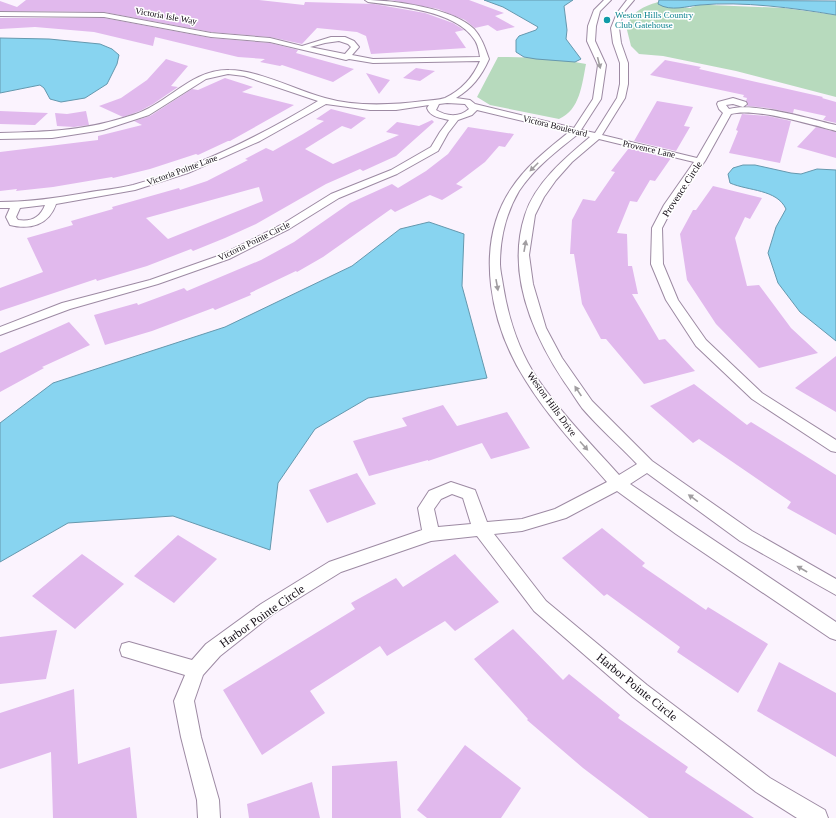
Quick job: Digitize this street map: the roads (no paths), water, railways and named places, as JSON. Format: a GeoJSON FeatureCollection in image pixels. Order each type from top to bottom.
{"type":"FeatureCollection","features":[{"type":"Feature","properties":{"kind":"street"},"geometry":{"type":"LineString","coordinates":[[0,136],[52,135],[100,128],[146,113],[203,77],[228,72],[245,74],[325,101],[370,108],[396,107],[447,100],[466,88],[476,79],[485,60],[478,38],[462,24],[437,12],[414,6],[368,0]]}},
{"type":"Feature","properties":{"kind":"street","name":"Weston Hills Drive"},"geometry":{"type":"LineString","coordinates":[[608,0],[597,10],[592,26],[591,41],[602,65],[597,99],[576,131],[547,154],[531,170],[515,190],[503,213],[497,236],[494,265],[501,310],[514,345],[531,379],[570,431],[618,484],[682,529],[836,632]]}},
{"type":"Feature","properties":{"kind":"street"},"geometry":{"type":"LineString","coordinates":[[631,0],[620,13],[615,28],[617,43],[624,63],[624,84],[621,98],[597,136],[569,160],[552,178],[539,197],[530,215],[523,255],[527,284],[540,328],[556,359],[587,404],[648,465],[746,536],[836,588]]}},
{"type":"Feature","properties":{"kind":"street","name":"Victoria Isle Way"},"geometry":{"type":"LineString","coordinates":[[0,14],[72,14],[104,16],[211,35],[270,40],[305,47],[374,65],[440,59],[485,60]]}},
{"type":"Feature","properties":{"kind":"street","name":"Victoria Isle Way"},"geometry":{"type":"LineString","coordinates":[[305,47],[326,40],[349,41],[355,47],[346,58]]}},
{"type":"Feature","properties":{"kind":"street"},"geometry":{"type":"LineString","coordinates":[[391,70],[397,66],[398,62]]}},
{"type":"Feature","properties":{"kind":"street"},"geometry":{"type":"LineString","coordinates":[[466,88],[469,104]]}},
{"type":"Feature","properties":{"kind":"street","name":"Victora Boulevard"},"geometry":{"type":"LineString","coordinates":[[447,100],[469,104],[597,136]]}},
{"type":"Feature","properties":{"kind":"street","name":"Victoria Pointe Lane"},"geometry":{"type":"LineString","coordinates":[[0,205],[16,206],[51,202],[134,187],[200,166],[254,142],[293,121],[325,101]]}},
{"type":"Feature","properties":{"kind":"street"},"geometry":{"type":"LineString","coordinates":[[432,111],[431,108],[436,102]]}},
{"type":"Feature","properties":{"kind":"street","name":"Victoria Pointe Circle"},"geometry":{"type":"LineString","coordinates":[[0,331],[66,306],[154,282],[225,257],[286,227],[335,196],[394,172],[435,149],[444,132],[460,117],[470,114],[473,110],[469,104]]}},
{"type":"Feature","properties":{"kind":"street"},"geometry":{"type":"LineString","coordinates":[[396,107],[432,111],[442,116],[445,121],[444,132]]}},
{"type":"Feature","properties":{"kind":"street","name":"Provence Circle"},"geometry":{"type":"LineString","coordinates":[[836,128],[752,110],[734,109],[728,112],[700,161],[669,205],[657,228],[657,264],[672,300],[701,343],[757,396],[836,447]]}},
{"type":"Feature","properties":{"kind":"street","name":"Victora Boulevard"},"geometry":{"type":"LineString","coordinates":[[442,116],[460,117],[484,113],[513,116]]}},
{"type":"Feature","properties":{"kind":"street","name":"Provence Lane"},"geometry":{"type":"LineString","coordinates":[[597,136],[700,161]]}},
{"type":"Feature","properties":{"kind":"street"},"geometry":{"type":"LineString","coordinates":[[16,206],[11,216],[14,223],[26,225],[40,221],[48,212],[51,202]]}},
{"type":"Feature","properties":{"kind":"street","name":"Harbor Pointe Circle"},"geometry":{"type":"LineString","coordinates":[[209,818],[208,800],[191,737],[184,701],[196,670],[212,650],[267,609],[335,567],[431,534],[522,525],[560,514],[618,484],[648,465]]}},
{"type":"Feature","properties":{"kind":"street"},"geometry":{"type":"LineString","coordinates":[[431,534],[426,508],[435,495],[451,488],[470,494],[481,529]]}},
{"type":"Feature","properties":{"kind":"street","name":"Harbor Pointe Circle"},"geometry":{"type":"LineString","coordinates":[[481,529],[540,606],[646,695],[763,784],[817,818]]}},
{"type":"Feature","properties":{"kind":"street"},"geometry":{"type":"LineString","coordinates":[[129,650],[196,670]]}},
{"type":"Feature","properties":{"kind":"water"},"geometry":{"type":"Polygon","coordinates":[[[484,0],[573,0],[564,6],[567,30],[566,39],[581,59],[575,62],[524,57],[516,52],[516,40],[519,36],[536,30],[538,27],[503,7],[484,0]]]}},
{"type":"Feature","properties":{"kind":"water"},"geometry":{"type":"Polygon","coordinates":[[[659,0],[836,1],[836,15],[786,8],[733,4],[668,8],[658,4],[659,0]]]}},
{"type":"Feature","properties":{"kind":"water"},"geometry":{"type":"Polygon","coordinates":[[[0,38],[49,39],[100,44],[112,49],[119,55],[117,64],[107,84],[85,98],[61,102],[50,99],[44,88],[40,85],[0,93],[0,38]]]}},
{"type":"Feature","properties":{"kind":"water"},"geometry":{"type":"Polygon","coordinates":[[[743,165],[755,165],[801,174],[817,169],[836,170],[836,341],[800,312],[778,283],[768,253],[776,227],[786,209],[782,202],[769,194],[730,183],[728,174],[733,168],[743,165]]]}},
{"type":"Feature","properties":{"kind":"water"},"geometry":{"type":"Polygon","coordinates":[[[429,222],[464,234],[462,286],[487,378],[368,398],[315,429],[278,483],[270,550],[173,516],[68,523],[0,562],[0,423],[53,383],[225,327],[352,266],[400,229],[429,222]]]}},
{"type":"Feature","properties":{"kind":"place","name":"Weston Hills Country Club Gatehouse"},"geometry":{"type":"Point","coordinates":[607,20]}}]}
